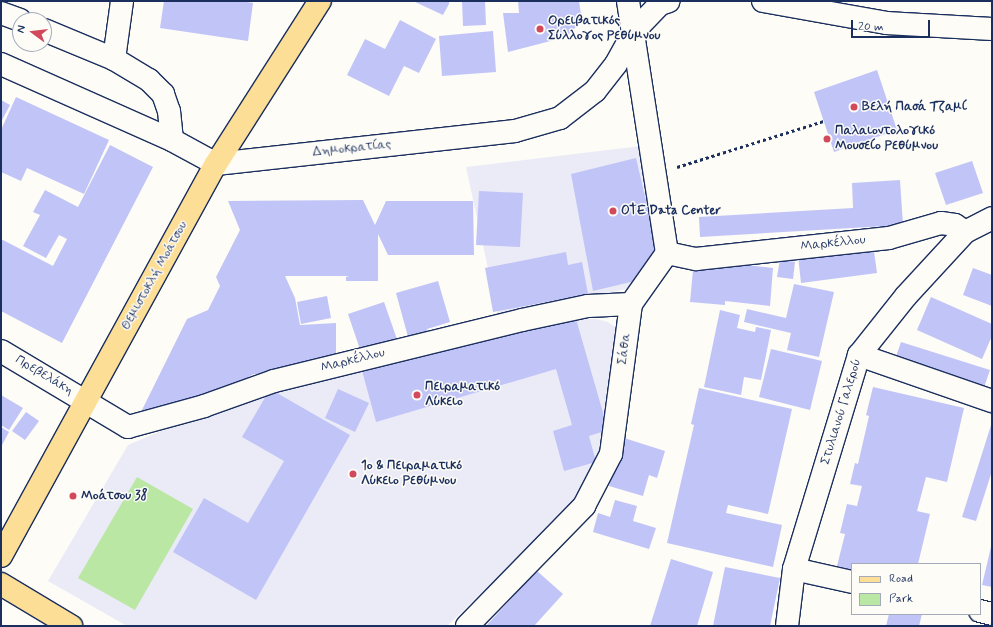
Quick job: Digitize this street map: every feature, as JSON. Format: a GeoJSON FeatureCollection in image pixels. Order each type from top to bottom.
{"type":"FeatureCollection","features":[{"type":"Feature","properties":{"kind":"main road","name":"Θεμιστοκλή Μοάτσου"},"geometry":{"type":"LineString","coordinates":[[1,556],[216,164],[320,1]]}},
{"type":"Feature","properties":{"kind":"main road"},"geometry":{"type":"LineString","coordinates":[[1,584],[71,626]]}},
{"type":"Feature","properties":{"kind":"street"},"geometry":{"type":"LineString","coordinates":[[114,59],[122,1]]}},
{"type":"Feature","properties":{"kind":"street"},"geometry":{"type":"LineString","coordinates":[[628,1],[634,31],[667,253]]}},
{"type":"Feature","properties":{"kind":"street","name":"Δημοκρατίας"},"geometry":{"type":"LineString","coordinates":[[216,164],[515,131],[560,118],[595,91],[616,64],[634,31],[660,4],[669,1]]}},
{"type":"Feature","properties":{"kind":"street"},"geometry":{"type":"LineString","coordinates":[[763,1],[886,23],[992,29]]}},
{"type":"Feature","properties":{"kind":"street"},"geometry":{"type":"LineString","coordinates":[[1,12],[12,17]]}},
{"type":"Feature","properties":{"kind":"street"},"geometry":{"type":"LineString","coordinates":[[52,33],[114,59],[149,80],[163,94],[169,111],[172,140]]}},
{"type":"Feature","properties":{"kind":"street"},"geometry":{"type":"LineString","coordinates":[[1,64],[172,140],[216,164]]}},
{"type":"Feature","properties":{"kind":"street"},"geometry":{"type":"LineString","coordinates":[[965,232],[992,218]]}},
{"type":"Feature","properties":{"kind":"street","name":"Μαρκέλλου"},"geometry":{"type":"LineString","coordinates":[[667,253],[696,259],[889,238],[941,223],[955,225],[965,232]]}},
{"type":"Feature","properties":{"kind":"street","name":"Στυλιανού Γαλερού"},"geometry":{"type":"LineString","coordinates":[[786,626],[794,569],[859,355],[906,296],[965,232]]}},
{"type":"Feature","properties":{"kind":"street","name":"Σάθα"},"geometry":{"type":"LineString","coordinates":[[466,626],[584,506],[611,454],[631,304],[667,253]]}},
{"type":"Feature","properties":{"kind":"street","name":"Μαρκέλλου"},"geometry":{"type":"LineString","coordinates":[[87,401],[128,427],[204,406],[274,381],[514,322],[588,306],[631,304]]}},
{"type":"Feature","properties":{"kind":"street","name":"Πρεβελάκη"},"geometry":{"type":"LineString","coordinates":[[1,351],[87,401]]}},
{"type":"Feature","properties":{"kind":"street"},"geometry":{"type":"LineString","coordinates":[[859,355],[992,401]]}},
{"type":"Feature","properties":{"kind":"street"},"geometry":{"type":"LineString","coordinates":[[794,569],[851,582]]}},
{"type":"Feature","properties":{"kind":"street"},"geometry":{"type":"LineString","coordinates":[[981,611],[992,614]]}},
{"type":"Feature","properties":{"kind":"path"},"geometry":{"type":"LineString","coordinates":[[656,174],[824,121]]}},
{"type":"Feature","properties":{"kind":"shaded area"},"geometry":{"type":"Polygon","coordinates":[[[641,146],[663,250],[634,287],[499,319],[466,167],[641,146]]]}},
{"type":"Feature","properties":{"kind":"shaded area","name":"1ο & Πειραματικό Λύκειο Ρεθύμνου"},"geometry":{"type":"Polygon","coordinates":[[[576,319],[596,319],[608,322],[619,330],[608,452],[583,496],[447,626],[127,626],[48,581],[128,445],[263,388],[576,319]]]}},
{"type":"Feature","properties":{"kind":"green space"},"geometry":{"type":"Polygon","coordinates":[[[137,477],[193,509],[135,610],[78,578],[137,477]]]}},
{"type":"Feature","properties":{"kind":"building"},"geometry":{"type":"Polygon","coordinates":[[[164,1],[241,1],[253,3],[248,41],[160,28],[164,1]]]}},
{"type":"Feature","properties":{"kind":"building"},"geometry":{"type":"Polygon","coordinates":[[[413,1],[449,1],[449,4],[443,15],[413,1]]]}},
{"type":"Feature","properties":{"kind":"building"},"geometry":{"type":"Polygon","coordinates":[[[462,1],[485,1],[486,25],[463,26],[462,1]]]}},
{"type":"Feature","properties":{"kind":"building","name":"Ορειβατικός Σύλλογος Ρεθύμνου"},"geometry":{"type":"Polygon","coordinates":[[[518,1],[579,1],[582,21],[566,37],[508,52],[503,13],[519,13],[518,1]]]}},
{"type":"Feature","properties":{"kind":"building"},"geometry":{"type":"Polygon","coordinates":[[[400,20],[436,39],[419,73],[404,66],[389,96],[347,75],[365,39],[385,49],[400,20]]]}},
{"type":"Feature","properties":{"kind":"building"},"geometry":{"type":"Polygon","coordinates":[[[493,31],[496,72],[442,76],[439,36],[493,31]]]}},
{"type":"Feature","properties":{"kind":"building","name":"Βελή Πασά Τζαμί"},"geometry":{"type":"Polygon","coordinates":[[[877,70],[897,130],[834,152],[814,92],[877,70]]]}},
{"type":"Feature","properties":{"kind":"building"},"geometry":{"type":"Polygon","coordinates":[[[16,97],[109,140],[84,194],[27,168],[21,181],[1,172],[1,130],[16,97]]]}},
{"type":"Feature","properties":{"kind":"building"},"geometry":{"type":"Polygon","coordinates":[[[1,100],[10,105],[1,122],[1,100]]]}},
{"type":"Feature","properties":{"kind":"building"},"geometry":{"type":"Polygon","coordinates":[[[110,145],[153,167],[62,343],[1,311],[1,239],[53,266],[67,239],[59,235],[46,258],[23,246],[40,215],[33,212],[45,190],[78,207],[110,145]]]}},
{"type":"Feature","properties":{"kind":"building","name":"OTE Data Center"},"geometry":{"type":"Polygon","coordinates":[[[636,158],[657,248],[635,281],[593,291],[571,174],[636,158]]]}},
{"type":"Feature","properties":{"kind":"building"},"geometry":{"type":"Polygon","coordinates":[[[972,161],[983,193],[946,205],[935,173],[972,161]]]}},
{"type":"Feature","properties":{"kind":"building"},"geometry":{"type":"Polygon","coordinates":[[[900,180],[903,225],[700,237],[699,217],[853,208],[852,183],[900,180]]]}},
{"type":"Feature","properties":{"kind":"building"},"geometry":{"type":"Polygon","coordinates":[[[479,191],[523,193],[520,247],[476,245],[479,191]]]}},
{"type":"Feature","properties":{"kind":"building"},"geometry":{"type":"Polygon","coordinates":[[[363,200],[375,225],[386,201],[473,201],[474,255],[388,255],[378,234],[378,281],[346,281],[346,277],[349,276],[285,276],[295,298],[300,325],[336,323],[336,373],[254,374],[239,382],[239,388],[141,412],[187,319],[208,310],[220,286],[216,277],[240,230],[228,201],[363,200]]]}},
{"type":"Feature","properties":{"kind":"building"},"geometry":{"type":"Polygon","coordinates":[[[872,237],[877,273],[801,283],[797,247],[872,237]]]}},
{"type":"Feature","properties":{"kind":"building"},"geometry":{"type":"Polygon","coordinates":[[[566,252],[568,265],[582,262],[588,294],[493,312],[485,268],[566,252]]]}},
{"type":"Feature","properties":{"kind":"building"},"geometry":{"type":"Polygon","coordinates":[[[694,259],[773,268],[770,306],[725,301],[725,305],[690,302],[694,259]]]}},
{"type":"Feature","properties":{"kind":"building"},"geometry":{"type":"Polygon","coordinates":[[[780,259],[795,262],[793,279],[777,277],[780,259]]]}},
{"type":"Feature","properties":{"kind":"building"},"geometry":{"type":"Polygon","coordinates":[[[973,268],[992,275],[992,306],[963,295],[973,268]]]}},
{"type":"Feature","properties":{"kind":"building"},"geometry":{"type":"Polygon","coordinates":[[[438,281],[450,322],[427,329],[429,339],[410,344],[396,293],[438,281]]]}},
{"type":"Feature","properties":{"kind":"building"},"geometry":{"type":"Polygon","coordinates":[[[794,284],[834,292],[819,357],[787,350],[791,333],[744,322],[747,309],[786,318],[794,284]]]}},
{"type":"Feature","properties":{"kind":"building"},"geometry":{"type":"Polygon","coordinates":[[[327,296],[331,318],[301,324],[297,302],[327,296]]]}},
{"type":"Feature","properties":{"kind":"building"},"geometry":{"type":"Polygon","coordinates":[[[931,297],[992,324],[992,336],[982,359],[917,330],[931,297]]]}},
{"type":"Feature","properties":{"kind":"building"},"geometry":{"type":"Polygon","coordinates":[[[384,302],[399,345],[363,358],[348,314],[384,302]]]}},
{"type":"Feature","properties":{"kind":"building"},"geometry":{"type":"Polygon","coordinates":[[[720,310],[740,315],[737,328],[755,332],[756,327],[771,330],[761,380],[744,377],[741,395],[704,387],[720,310]]]}},
{"type":"Feature","properties":{"kind":"building","name":"Πειραματικό Λύκειο"},"geometry":{"type":"Polygon","coordinates":[[[576,319],[608,430],[589,436],[596,462],[564,471],[553,431],[572,425],[556,369],[376,422],[361,367],[576,319]]]}},
{"type":"Feature","properties":{"kind":"building"},"geometry":{"type":"Polygon","coordinates":[[[901,342],[990,370],[981,396],[892,368],[901,342]]]}},
{"type":"Feature","properties":{"kind":"building"},"geometry":{"type":"Polygon","coordinates":[[[771,349],[822,361],[810,410],[759,397],[771,349]]]}},
{"type":"Feature","properties":{"kind":"building"},"geometry":{"type":"Polygon","coordinates":[[[873,387],[964,408],[947,482],[926,477],[917,511],[930,514],[918,563],[851,563],[851,570],[837,566],[845,534],[840,533],[847,504],[857,506],[862,486],[850,484],[855,463],[858,464],[869,416],[866,415],[873,387]]]}},
{"type":"Feature","properties":{"kind":"building"},"geometry":{"type":"Polygon","coordinates":[[[699,388],[792,409],[768,514],[728,505],[726,513],[782,525],[773,567],[667,543],[694,425],[691,424],[699,388]]]}},
{"type":"Feature","properties":{"kind":"building"},"geometry":{"type":"Polygon","coordinates":[[[270,389],[350,435],[256,600],[173,552],[204,498],[248,523],[284,461],[242,437],[270,389]]]}},
{"type":"Feature","properties":{"kind":"building"},"geometry":{"type":"Polygon","coordinates":[[[338,389],[369,403],[355,432],[325,418],[338,389]]]}},
{"type":"Feature","properties":{"kind":"building"},"geometry":{"type":"Polygon","coordinates":[[[1,395],[23,408],[9,430],[1,425],[1,395]]]}},
{"type":"Feature","properties":{"kind":"building"},"geometry":{"type":"Polygon","coordinates":[[[26,412],[39,421],[25,440],[12,431],[26,412]]]}},
{"type":"Feature","properties":{"kind":"building"},"geometry":{"type":"Polygon","coordinates":[[[992,422],[992,471],[976,521],[962,517],[992,422]]]}},
{"type":"Feature","properties":{"kind":"building"},"geometry":{"type":"Polygon","coordinates":[[[1,427],[9,432],[1,447],[1,427]]]}},
{"type":"Feature","properties":{"kind":"building"},"geometry":{"type":"Polygon","coordinates":[[[624,438],[665,451],[657,478],[649,475],[643,496],[609,486],[624,438]]]}},
{"type":"Feature","properties":{"kind":"building"},"geometry":{"type":"Polygon","coordinates":[[[615,500],[637,506],[633,521],[656,528],[649,549],[593,532],[598,513],[610,517],[615,500]]]}},
{"type":"Feature","properties":{"kind":"building"},"geometry":{"type":"Polygon","coordinates":[[[992,547],[992,587],[982,585],[992,547]]]}},
{"type":"Feature","properties":{"kind":"building"},"geometry":{"type":"Polygon","coordinates":[[[671,559],[713,572],[697,626],[650,626],[671,559]]]}},
{"type":"Feature","properties":{"kind":"building"},"geometry":{"type":"Polygon","coordinates":[[[725,567],[780,578],[770,626],[713,626],[725,567]]]}},
{"type":"Feature","properties":{"kind":"building"},"geometry":{"type":"Polygon","coordinates":[[[537,571],[563,594],[534,626],[486,626],[537,571]]]}},
{"type":"Feature","properties":{"kind":"building"},"geometry":{"type":"Polygon","coordinates":[[[889,615],[922,615],[919,626],[886,626],[889,615]]]}},
{"type":"Feature","properties":{"kind":"place","name":"Ορειβατικός Σύλλογος Ρεθύμνου"},"geometry":{"type":"Point","coordinates":[540,29]}},
{"type":"Feature","properties":{"kind":"place","name":"Βελή Πασά Τζαμί"},"geometry":{"type":"Point","coordinates":[854,107]}},
{"type":"Feature","properties":{"kind":"place","name":"Παλαιοντολογικό Μουσείο Ρεθύμνου"},"geometry":{"type":"Point","coordinates":[827,139]}},
{"type":"Feature","properties":{"kind":"place","name":"OTE Data Center"},"geometry":{"type":"Point","coordinates":[613,211]}},
{"type":"Feature","properties":{"kind":"place","name":"Πειραματικό Λύκειο"},"geometry":{"type":"Point","coordinates":[417,395]}},
{"type":"Feature","properties":{"kind":"place","name":"1ο & Πειραματικό Λύκειο Ρεθύμνου"},"geometry":{"type":"Point","coordinates":[353,474]}},
{"type":"Feature","properties":{"kind":"place","name":"Μοάτσου 38"},"geometry":{"type":"Point","coordinates":[73,496]}}]}
